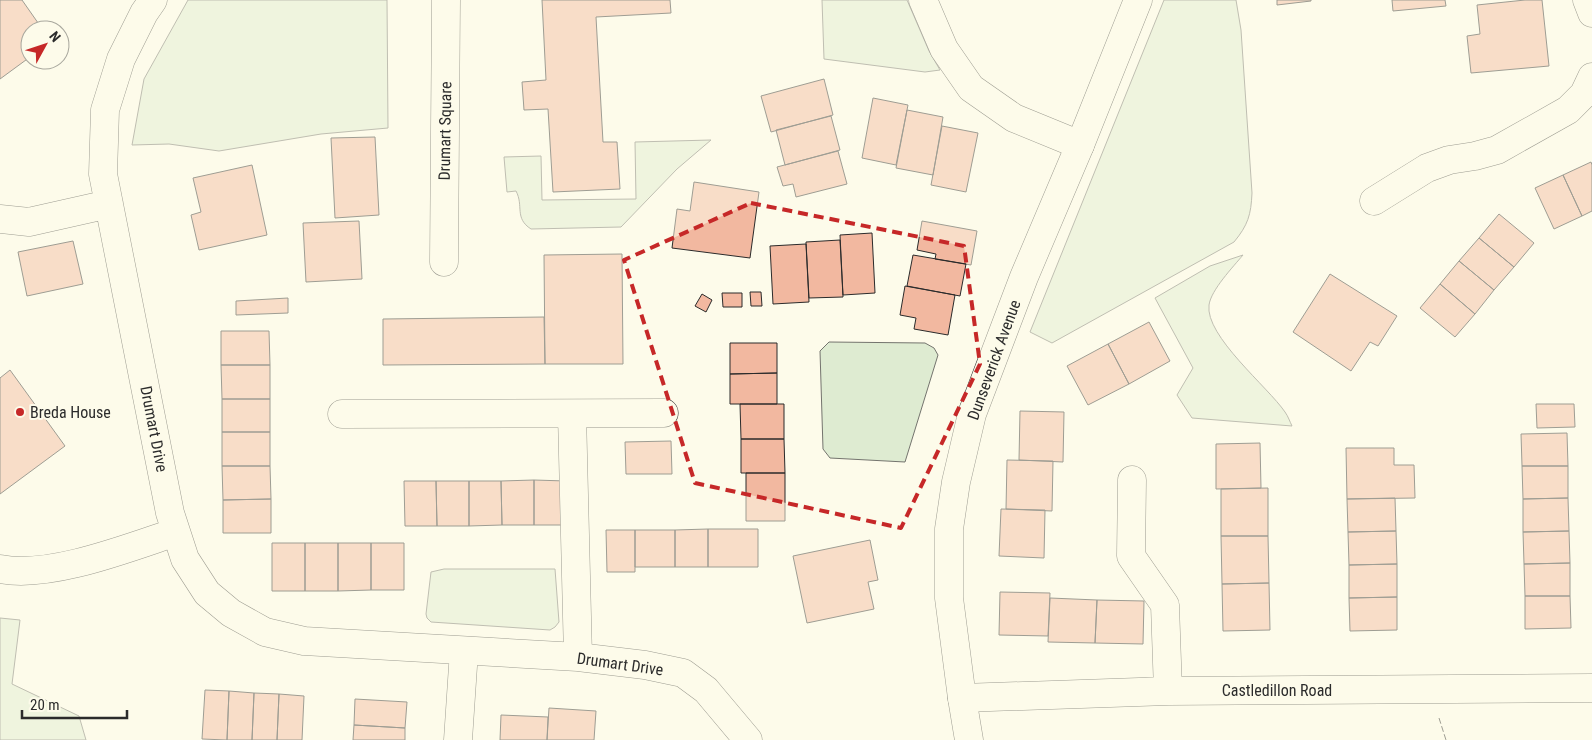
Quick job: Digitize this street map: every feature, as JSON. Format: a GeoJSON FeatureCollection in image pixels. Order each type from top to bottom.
{"type":"FeatureCollection","features":[{"type":"Feature","properties":{"kind":"street","name":"Drumart Drive"},"geometry":{"type":"LineString","coordinates":[[153,0],[144,13],[122,59],[105,110],[103,174],[168,503],[185,559],[207,593],[230,613],[265,632],[304,641],[578,657],[645,665],[683,673],[706,690],[748,740]]}},
{"type":"Feature","properties":{"kind":"street","name":"Drumart Square"},"geometry":{"type":"LineString","coordinates":[[444,262],[446,0]]}},
{"type":"Feature","properties":{"kind":"street"},"geometry":{"type":"LineString","coordinates":[[923,0],[944,49],[971,88],[1014,118],[1080,145]]}},
{"type":"Feature","properties":{"kind":"street","name":"Dunseverick Avenue"},"geometry":{"type":"LineString","coordinates":[[969,740],[949,598],[949,529],[956,482],[972,414],[1024,277],[1080,145],[1138,0]]}},
{"type":"Feature","properties":{"kind":"street"},"geometry":{"type":"LineString","coordinates":[[1587,0],[1592,13]]}},
{"type":"Feature","properties":{"kind":"street"},"geometry":{"type":"LineString","coordinates":[[1374,200],[1427,168],[1449,160],[1497,150],[1568,110],[1584,94],[1592,78]]}},
{"type":"Feature","properties":{"kind":"street"},"geometry":{"type":"LineString","coordinates":[[0,219],[29,222],[110,204]]}},
{"type":"Feature","properties":{"kind":"street"},"geometry":{"type":"LineString","coordinates":[[342,414],[664,413]]}},
{"type":"Feature","properties":{"kind":"street"},"geometry":{"type":"LineString","coordinates":[[572,414],[578,657]]}},
{"type":"Feature","properties":{"kind":"street"},"geometry":{"type":"LineString","coordinates":[[1132,480],[1131,556],[1165,605],[1168,691]]}},
{"type":"Feature","properties":{"kind":"street"},"geometry":{"type":"LineString","coordinates":[[0,569],[29,571],[65,566],[176,532]]}},
{"type":"Feature","properties":{"kind":"street"},"geometry":{"type":"LineString","coordinates":[[458,740],[464,650]]}},
{"type":"Feature","properties":{"kind":"street","name":"Castledillon Road"},"geometry":{"type":"LineString","coordinates":[[962,698],[1168,691],[1592,688]]}},
{"type":"Feature","properties":{"kind":"highlighted area"},"geometry":{"type":"Polygon","coordinates":[[[751,203],[964,246],[980,364],[901,528],[695,483],[624,260],[751,203]]]}},
{"type":"Feature","properties":{"kind":"green space"},"geometry":{"type":"Polygon","coordinates":[[[188,0],[387,0],[388,128],[321,134],[219,151],[169,144],[132,145],[144,79],[188,0]]]}},
{"type":"Feature","properties":{"kind":"green space"},"geometry":{"type":"Polygon","coordinates":[[[822,0],[907,0],[929,51],[940,70],[925,72],[824,59],[822,0]]]}},
{"type":"Feature","properties":{"kind":"green space"},"geometry":{"type":"Polygon","coordinates":[[[1164,0],[1236,0],[1241,30],[1252,193],[1248,219],[1234,242],[1052,343],[1030,332],[1164,0]]]}},
{"type":"Feature","properties":{"kind":"green space"},"geometry":{"type":"Polygon","coordinates":[[[711,140],[677,169],[621,227],[531,229],[526,225],[521,216],[516,191],[507,192],[504,157],[541,156],[542,200],[636,199],[635,142],[711,140]]]}},
{"type":"Feature","properties":{"kind":"green space"},"geometry":{"type":"Polygon","coordinates":[[[1243,255],[1214,293],[1209,305],[1210,317],[1227,346],[1277,401],[1292,426],[1192,418],[1177,395],[1193,368],[1155,298],[1210,266],[1243,255]]]}},
{"type":"Feature","properties":{"kind":"green space"},"geometry":{"type":"Polygon","coordinates":[[[829,342],[925,343],[934,348],[938,355],[905,462],[830,458],[823,449],[820,351],[829,342]]]}},
{"type":"Feature","properties":{"kind":"green space"},"geometry":{"type":"Polygon","coordinates":[[[444,569],[555,569],[559,622],[550,630],[431,622],[426,614],[431,572],[444,569]]]}},
{"type":"Feature","properties":{"kind":"green space"},"geometry":{"type":"Polygon","coordinates":[[[0,618],[20,620],[12,684],[79,716],[86,740],[0,740],[0,618]]]}},
{"type":"Feature","properties":{"kind":"building"},"geometry":{"type":"Polygon","coordinates":[[[0,0],[22,0],[36,20],[20,20],[20,64],[0,79],[0,0]]]}},
{"type":"Feature","properties":{"kind":"building"},"geometry":{"type":"Polygon","coordinates":[[[542,0],[670,0],[671,13],[596,17],[603,142],[617,142],[620,189],[553,192],[548,109],[524,110],[522,82],[546,80],[542,0]]]}},
{"type":"Feature","properties":{"kind":"building"},"geometry":{"type":"Polygon","coordinates":[[[1277,0],[1311,0],[1311,1],[1277,5],[1277,0]]]}},
{"type":"Feature","properties":{"kind":"building"},"geometry":{"type":"Polygon","coordinates":[[[1392,0],[1445,0],[1446,6],[1393,11],[1392,0]]]}},
{"type":"Feature","properties":{"kind":"building"},"geometry":{"type":"Polygon","coordinates":[[[1542,0],[1549,66],[1471,73],[1467,36],[1480,34],[1477,5],[1542,0]]]}},
{"type":"Feature","properties":{"kind":"building"},"geometry":{"type":"Polygon","coordinates":[[[824,79],[833,115],[771,132],[761,96],[824,79]]]}},
{"type":"Feature","properties":{"kind":"building"},"geometry":{"type":"Polygon","coordinates":[[[873,98],[908,105],[896,165],[862,158],[873,98]]]}},
{"type":"Feature","properties":{"kind":"building"},"geometry":{"type":"Polygon","coordinates":[[[907,110],[943,117],[933,175],[896,168],[907,110]]]}},
{"type":"Feature","properties":{"kind":"building"},"geometry":{"type":"Polygon","coordinates":[[[831,116],[840,150],[785,165],[776,130],[831,116]]]}},
{"type":"Feature","properties":{"kind":"building"},"geometry":{"type":"Polygon","coordinates":[[[942,126],[978,133],[966,192],[931,185],[942,126]]]}},
{"type":"Feature","properties":{"kind":"building"},"geometry":{"type":"Polygon","coordinates":[[[375,137],[379,215],[335,218],[331,138],[375,137]]]}},
{"type":"Feature","properties":{"kind":"building"},"geometry":{"type":"Polygon","coordinates":[[[838,151],[847,184],[796,197],[793,184],[783,186],[777,167],[838,151]]]}},
{"type":"Feature","properties":{"kind":"building"},"geometry":{"type":"Polygon","coordinates":[[[1591,162],[1592,211],[1582,216],[1563,175],[1591,162]]]}},
{"type":"Feature","properties":{"kind":"building"},"geometry":{"type":"Polygon","coordinates":[[[252,165],[267,235],[199,250],[191,215],[201,212],[193,178],[252,165]]]}},
{"type":"Feature","properties":{"kind":"building"},"geometry":{"type":"Polygon","coordinates":[[[1563,175],[1582,216],[1554,229],[1535,188],[1563,175]]]}},
{"type":"Feature","properties":{"kind":"building"},"geometry":{"type":"Polygon","coordinates":[[[694,182],[759,192],[750,258],[672,248],[677,209],[690,211],[694,182]]]}},
{"type":"Feature","properties":{"kind":"building"},"geometry":{"type":"Polygon","coordinates":[[[1499,214],[1534,243],[1514,267],[1479,238],[1499,214]]]}},
{"type":"Feature","properties":{"kind":"building"},"geometry":{"type":"Polygon","coordinates":[[[359,221],[362,279],[306,282],[303,223],[359,221]]]}},
{"type":"Feature","properties":{"kind":"building"},"geometry":{"type":"Polygon","coordinates":[[[922,221],[977,231],[971,265],[935,259],[936,254],[917,250],[922,221]]]}},
{"type":"Feature","properties":{"kind":"building"},"geometry":{"type":"Polygon","coordinates":[[[872,233],[875,293],[843,295],[840,235],[872,233]]]}},
{"type":"Feature","properties":{"kind":"building"},"geometry":{"type":"Polygon","coordinates":[[[1479,238],[1514,267],[1494,290],[1459,261],[1479,238]]]}},
{"type":"Feature","properties":{"kind":"building"},"geometry":{"type":"Polygon","coordinates":[[[840,240],[843,297],[809,298],[806,242],[840,240]]]}},
{"type":"Feature","properties":{"kind":"building"},"geometry":{"type":"Polygon","coordinates":[[[73,241],[83,284],[27,296],[18,252],[73,241]]]}},
{"type":"Feature","properties":{"kind":"building"},"geometry":{"type":"Polygon","coordinates":[[[806,244],[809,302],[773,304],[770,246],[806,244]]]}},
{"type":"Feature","properties":{"kind":"building"},"geometry":{"type":"Polygon","coordinates":[[[622,254],[623,364],[545,364],[544,255],[622,254]]]}},
{"type":"Feature","properties":{"kind":"building"},"geometry":{"type":"Polygon","coordinates":[[[913,255],[966,264],[960,296],[907,286],[913,255]]]}},
{"type":"Feature","properties":{"kind":"building"},"geometry":{"type":"Polygon","coordinates":[[[1459,261],[1494,290],[1475,314],[1440,284],[1459,261]]]}},
{"type":"Feature","properties":{"kind":"building"},"geometry":{"type":"Polygon","coordinates":[[[1330,274],[1397,316],[1378,346],[1370,342],[1351,371],[1293,332],[1330,274]]]}},
{"type":"Feature","properties":{"kind":"building"},"geometry":{"type":"Polygon","coordinates":[[[1440,284],[1475,314],[1455,337],[1420,308],[1440,284]]]}},
{"type":"Feature","properties":{"kind":"building"},"geometry":{"type":"Polygon","coordinates":[[[905,286],[955,295],[948,335],[914,329],[916,318],[900,315],[905,286]]]}},
{"type":"Feature","properties":{"kind":"building"},"geometry":{"type":"Polygon","coordinates":[[[750,292],[761,292],[762,306],[751,306],[750,292]]]}},
{"type":"Feature","properties":{"kind":"building"},"geometry":{"type":"Polygon","coordinates":[[[722,293],[742,293],[742,307],[723,307],[722,293]]]}},
{"type":"Feature","properties":{"kind":"building"},"geometry":{"type":"Polygon","coordinates":[[[702,294],[712,300],[706,312],[695,306],[702,294]]]}},
{"type":"Feature","properties":{"kind":"building"},"geometry":{"type":"Polygon","coordinates":[[[288,298],[288,313],[236,315],[236,301],[288,298]]]}},
{"type":"Feature","properties":{"kind":"building"},"geometry":{"type":"Polygon","coordinates":[[[544,317],[545,364],[383,365],[383,319],[544,317]]]}},
{"type":"Feature","properties":{"kind":"building"},"geometry":{"type":"Polygon","coordinates":[[[1149,322],[1170,361],[1129,384],[1108,344],[1149,322]]]}},
{"type":"Feature","properties":{"kind":"building"},"geometry":{"type":"Polygon","coordinates":[[[221,331],[269,331],[270,365],[221,365],[221,331]]]}},
{"type":"Feature","properties":{"kind":"building"},"geometry":{"type":"Polygon","coordinates":[[[730,343],[777,343],[777,373],[730,374],[730,343]]]}},
{"type":"Feature","properties":{"kind":"building"},"geometry":{"type":"Polygon","coordinates":[[[1108,344],[1129,384],[1088,405],[1067,366],[1108,344]]]}},
{"type":"Feature","properties":{"kind":"building"},"geometry":{"type":"Polygon","coordinates":[[[221,365],[270,365],[270,399],[222,399],[221,365]]]}},
{"type":"Feature","properties":{"kind":"building","name":"Breda House"},"geometry":{"type":"Polygon","coordinates":[[[10,370],[65,446],[0,494],[0,378],[10,370]]]}},
{"type":"Feature","properties":{"kind":"building"},"geometry":{"type":"Polygon","coordinates":[[[777,373],[777,404],[730,404],[730,374],[777,373]]]}},
{"type":"Feature","properties":{"kind":"building"},"geometry":{"type":"Polygon","coordinates":[[[222,399],[270,399],[270,432],[222,432],[222,399]]]}},
{"type":"Feature","properties":{"kind":"building"},"geometry":{"type":"Polygon","coordinates":[[[740,404],[784,404],[784,439],[741,439],[740,404]]]}},
{"type":"Feature","properties":{"kind":"building"},"geometry":{"type":"Polygon","coordinates":[[[1536,404],[1574,404],[1575,427],[1537,428],[1536,404]]]}},
{"type":"Feature","properties":{"kind":"building"},"geometry":{"type":"Polygon","coordinates":[[[1020,411],[1064,412],[1063,462],[1019,460],[1020,411]]]}},
{"type":"Feature","properties":{"kind":"building"},"geometry":{"type":"Polygon","coordinates":[[[222,432],[270,432],[270,466],[222,466],[222,432]]]}},
{"type":"Feature","properties":{"kind":"building"},"geometry":{"type":"Polygon","coordinates":[[[1567,433],[1568,466],[1522,466],[1521,434],[1567,433]]]}},
{"type":"Feature","properties":{"kind":"building"},"geometry":{"type":"Polygon","coordinates":[[[741,439],[784,439],[785,473],[741,473],[741,439]]]}},
{"type":"Feature","properties":{"kind":"building"},"geometry":{"type":"Polygon","coordinates":[[[671,441],[672,474],[626,474],[625,442],[671,441]]]}},
{"type":"Feature","properties":{"kind":"building"},"geometry":{"type":"Polygon","coordinates":[[[1260,443],[1261,488],[1216,489],[1216,444],[1260,443]]]}},
{"type":"Feature","properties":{"kind":"building"},"geometry":{"type":"Polygon","coordinates":[[[1346,448],[1394,448],[1394,465],[1414,465],[1415,498],[1347,499],[1346,448]]]}},
{"type":"Feature","properties":{"kind":"building"},"geometry":{"type":"Polygon","coordinates":[[[1007,460],[1053,461],[1052,511],[1006,509],[1007,460]]]}},
{"type":"Feature","properties":{"kind":"building"},"geometry":{"type":"Polygon","coordinates":[[[222,466],[270,466],[271,499],[223,500],[222,466]]]}},
{"type":"Feature","properties":{"kind":"building"},"geometry":{"type":"Polygon","coordinates":[[[1522,466],[1568,466],[1568,498],[1523,499],[1522,466]]]}},
{"type":"Feature","properties":{"kind":"building"},"geometry":{"type":"Polygon","coordinates":[[[746,473],[785,473],[785,521],[746,521],[746,473]]]}},
{"type":"Feature","properties":{"kind":"building"},"geometry":{"type":"Polygon","coordinates":[[[534,480],[534,525],[502,525],[501,481],[534,480]]]}},
{"type":"Feature","properties":{"kind":"building"},"geometry":{"type":"Polygon","coordinates":[[[534,480],[566,481],[567,525],[534,525],[534,480]]]}},
{"type":"Feature","properties":{"kind":"building"},"geometry":{"type":"Polygon","coordinates":[[[404,481],[436,481],[437,526],[405,526],[404,481]]]}},
{"type":"Feature","properties":{"kind":"building"},"geometry":{"type":"Polygon","coordinates":[[[436,481],[469,481],[469,526],[437,526],[436,481]]]}},
{"type":"Feature","properties":{"kind":"building"},"geometry":{"type":"Polygon","coordinates":[[[469,481],[501,481],[502,525],[469,526],[469,481]]]}},
{"type":"Feature","properties":{"kind":"building"},"geometry":{"type":"Polygon","coordinates":[[[1268,488],[1268,536],[1221,536],[1221,489],[1268,488]]]}},
{"type":"Feature","properties":{"kind":"building"},"geometry":{"type":"Polygon","coordinates":[[[1395,498],[1396,531],[1348,532],[1347,499],[1395,498]]]}},
{"type":"Feature","properties":{"kind":"building"},"geometry":{"type":"Polygon","coordinates":[[[1568,498],[1569,531],[1523,532],[1523,499],[1568,498]]]}},
{"type":"Feature","properties":{"kind":"building"},"geometry":{"type":"Polygon","coordinates":[[[271,499],[271,533],[223,533],[223,500],[271,499]]]}},
{"type":"Feature","properties":{"kind":"building"},"geometry":{"type":"Polygon","coordinates":[[[1001,509],[1045,510],[1044,558],[999,556],[1001,509]]]}},
{"type":"Feature","properties":{"kind":"building"},"geometry":{"type":"Polygon","coordinates":[[[708,529],[758,529],[758,567],[708,567],[708,529]]]}},
{"type":"Feature","properties":{"kind":"building"},"geometry":{"type":"Polygon","coordinates":[[[708,529],[708,567],[675,567],[675,530],[708,529]]]}},
{"type":"Feature","properties":{"kind":"building"},"geometry":{"type":"Polygon","coordinates":[[[606,530],[635,530],[635,572],[607,572],[606,530]]]}},
{"type":"Feature","properties":{"kind":"building"},"geometry":{"type":"Polygon","coordinates":[[[635,530],[675,530],[675,567],[635,567],[635,530]]]}},
{"type":"Feature","properties":{"kind":"building"},"geometry":{"type":"Polygon","coordinates":[[[1396,531],[1397,564],[1349,565],[1348,532],[1396,531]]]}},
{"type":"Feature","properties":{"kind":"building"},"geometry":{"type":"Polygon","coordinates":[[[1569,531],[1570,563],[1524,564],[1523,532],[1569,531]]]}},
{"type":"Feature","properties":{"kind":"building"},"geometry":{"type":"Polygon","coordinates":[[[1221,536],[1268,536],[1269,583],[1222,584],[1221,536]]]}},
{"type":"Feature","properties":{"kind":"building"},"geometry":{"type":"Polygon","coordinates":[[[870,540],[878,580],[868,582],[874,609],[807,623],[793,556],[870,540]]]}},
{"type":"Feature","properties":{"kind":"building"},"geometry":{"type":"Polygon","coordinates":[[[272,543],[305,543],[305,591],[272,591],[272,543]]]}},
{"type":"Feature","properties":{"kind":"building"},"geometry":{"type":"Polygon","coordinates":[[[305,543],[338,543],[338,591],[305,591],[305,543]]]}},
{"type":"Feature","properties":{"kind":"building"},"geometry":{"type":"Polygon","coordinates":[[[338,543],[371,543],[371,590],[338,591],[338,543]]]}},
{"type":"Feature","properties":{"kind":"building"},"geometry":{"type":"Polygon","coordinates":[[[371,543],[404,543],[404,590],[371,590],[371,543]]]}},
{"type":"Feature","properties":{"kind":"building"},"geometry":{"type":"Polygon","coordinates":[[[1570,563],[1570,596],[1525,596],[1524,564],[1570,563]]]}},
{"type":"Feature","properties":{"kind":"building"},"geometry":{"type":"Polygon","coordinates":[[[1397,564],[1397,597],[1349,598],[1349,565],[1397,564]]]}},
{"type":"Feature","properties":{"kind":"building"},"geometry":{"type":"Polygon","coordinates":[[[1269,583],[1270,630],[1223,631],[1222,584],[1269,583]]]}},
{"type":"Feature","properties":{"kind":"building"},"geometry":{"type":"Polygon","coordinates":[[[1000,592],[1050,593],[1048,636],[999,635],[1000,592]]]}},
{"type":"Feature","properties":{"kind":"building"},"geometry":{"type":"Polygon","coordinates":[[[1525,596],[1570,596],[1571,628],[1525,629],[1525,596]]]}},
{"type":"Feature","properties":{"kind":"building"},"geometry":{"type":"Polygon","coordinates":[[[1397,597],[1397,630],[1350,631],[1349,598],[1397,597]]]}},
{"type":"Feature","properties":{"kind":"building"},"geometry":{"type":"Polygon","coordinates":[[[1050,598],[1097,600],[1095,643],[1048,642],[1050,598]]]}},
{"type":"Feature","properties":{"kind":"building"},"geometry":{"type":"Polygon","coordinates":[[[1097,600],[1144,601],[1143,644],[1095,643],[1097,600]]]}},
{"type":"Feature","properties":{"kind":"building"},"geometry":{"type":"Polygon","coordinates":[[[205,690],[229,691],[227,740],[202,739],[205,690]]]}},
{"type":"Feature","properties":{"kind":"building"},"geometry":{"type":"Polygon","coordinates":[[[229,691],[254,693],[252,740],[227,740],[229,691]]]}},
{"type":"Feature","properties":{"kind":"building"},"geometry":{"type":"Polygon","coordinates":[[[254,693],[279,694],[277,740],[252,740],[254,693]]]}},
{"type":"Feature","properties":{"kind":"building"},"geometry":{"type":"Polygon","coordinates":[[[279,694],[304,696],[302,740],[277,740],[279,694]]]}},
{"type":"Feature","properties":{"kind":"building"},"geometry":{"type":"Polygon","coordinates":[[[355,699],[407,702],[405,728],[354,725],[355,699]]]}},
{"type":"Feature","properties":{"kind":"building"},"geometry":{"type":"Polygon","coordinates":[[[549,708],[596,711],[594,740],[547,740],[549,708]]]}},
{"type":"Feature","properties":{"kind":"building"},"geometry":{"type":"Polygon","coordinates":[[[501,715],[548,717],[547,740],[500,740],[501,715]]]}},
{"type":"Feature","properties":{"kind":"building"},"geometry":{"type":"Polygon","coordinates":[[[354,725],[405,728],[405,740],[353,740],[354,725]]]}},
{"type":"Feature","properties":{"kind":"fence"},"geometry":{"type":"LineString","coordinates":[[1439,718],[1446,740]]}},
{"type":"Feature","properties":{"kind":"place","name":"Breda House"},"geometry":{"type":"Point","coordinates":[20,412]}}]}
